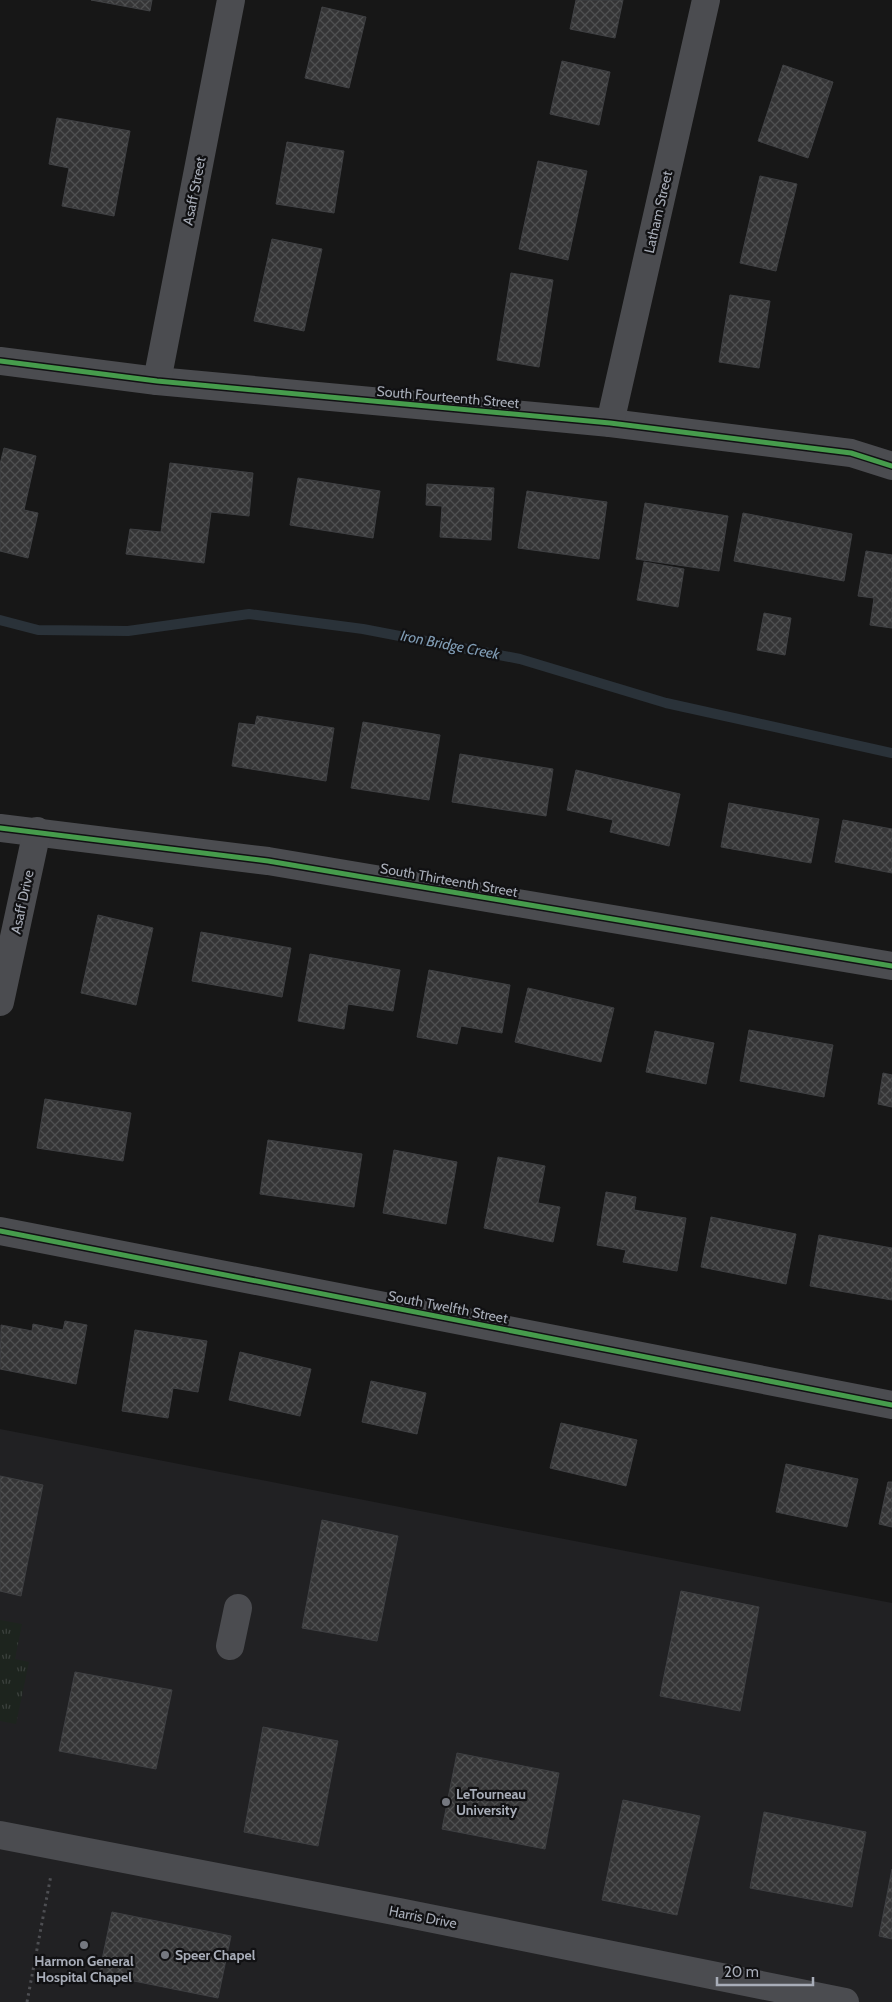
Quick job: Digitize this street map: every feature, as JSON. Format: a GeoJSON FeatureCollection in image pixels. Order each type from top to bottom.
{"type":"FeatureCollection","features":[{"type":"Feature","properties":{"kind":"street","name":"Asaff Street"},"geometry":{"type":"LineString","coordinates":[[157,381],[231,0]]}},
{"type":"Feature","properties":{"kind":"street","name":"Latham Street"},"geometry":{"type":"LineString","coordinates":[[610,423],[706,0]]}},
{"type":"Feature","properties":{"kind":"street","name":"South Fourteenth Street"},"geometry":{"type":"LineString","coordinates":[[0,361],[157,381],[610,423],[851,453],[892,466]]}},
{"type":"Feature","properties":{"kind":"street","name":"South Thirteenth Street"},"geometry":{"type":"LineString","coordinates":[[0,828],[268,860],[892,966]]}},
{"type":"Feature","properties":{"kind":"street","name":"Asaff Drive"},"geometry":{"type":"LineString","coordinates":[[0,1002],[37,831]]}},
{"type":"Feature","properties":{"kind":"street","name":"South Twelfth Street"},"geometry":{"type":"LineString","coordinates":[[0,1231],[892,1405]]}},
{"type":"Feature","properties":{"kind":"street"},"geometry":{"type":"LineString","coordinates":[[230,1646],[238,1608]]}},
{"type":"Feature","properties":{"kind":"street","name":"Harris Drive"},"geometry":{"type":"LineString","coordinates":[[0,1836],[399,1912],[845,2002]]}},
{"type":"Feature","properties":{"kind":"path"},"geometry":{"type":"LineString","coordinates":[[27,2002],[52,1868]]}},
{"type":"Feature","properties":{"kind":"shaded area","name":"LeTourneau University"},"geometry":{"type":"Polygon","coordinates":[[[0,1429],[892,1603],[892,2002],[0,2002],[0,1429]]]}},
{"type":"Feature","properties":{"kind":"green space"},"geometry":{"type":"Polygon","coordinates":[[[0,1620],[22,1624],[15,1659],[29,1662],[16,1724],[0,1721],[0,1620]]]}},
{"type":"Feature","properties":{"kind":"building"},"geometry":{"type":"Polygon","coordinates":[[[91,0],[152,0],[150,11],[91,0]]]}},
{"type":"Feature","properties":{"kind":"building"},"geometry":{"type":"Polygon","coordinates":[[[576,0],[623,0],[615,38],[570,29],[576,0]]]}},
{"type":"Feature","properties":{"kind":"building"},"geometry":{"type":"Polygon","coordinates":[[[322,7],[366,17],[349,88],[305,78],[322,7]]]}},
{"type":"Feature","properties":{"kind":"building"},"geometry":{"type":"Polygon","coordinates":[[[562,61],[610,72],[599,125],[550,114],[562,61]]]}},
{"type":"Feature","properties":{"kind":"building"},"geometry":{"type":"Polygon","coordinates":[[[783,65],[833,82],[808,158],[758,141],[783,65]]]}},
{"type":"Feature","properties":{"kind":"building"},"geometry":{"type":"Polygon","coordinates":[[[57,118],[130,131],[114,216],[62,206],[69,168],[49,164],[57,118]]]}},
{"type":"Feature","properties":{"kind":"building"},"geometry":{"type":"Polygon","coordinates":[[[287,142],[344,151],[334,213],[276,204],[287,142]]]}},
{"type":"Feature","properties":{"kind":"building"},"geometry":{"type":"Polygon","coordinates":[[[538,161],[587,171],[568,260],[519,249],[538,161]]]}},
{"type":"Feature","properties":{"kind":"building"},"geometry":{"type":"Polygon","coordinates":[[[760,176],[797,184],[776,271],[740,263],[760,176]]]}},
{"type":"Feature","properties":{"kind":"building"},"geometry":{"type":"Polygon","coordinates":[[[272,239],[322,249],[304,331],[254,321],[272,239]]]}},
{"type":"Feature","properties":{"kind":"building"},"geometry":{"type":"Polygon","coordinates":[[[511,273],[553,280],[539,367],[497,360],[511,273]]]}},
{"type":"Feature","properties":{"kind":"building"},"geometry":{"type":"Polygon","coordinates":[[[730,295],[770,301],[759,368],[719,362],[730,295]]]}},
{"type":"Feature","properties":{"kind":"building"},"geometry":{"type":"Polygon","coordinates":[[[4,448],[36,456],[24,510],[38,513],[28,558],[0,551],[0,464],[4,448]]]}},
{"type":"Feature","properties":{"kind":"building"},"geometry":{"type":"Polygon","coordinates":[[[170,463],[253,473],[249,516],[211,512],[204,563],[126,554],[130,529],[161,532],[170,463]]]}},
{"type":"Feature","properties":{"kind":"building"},"geometry":{"type":"Polygon","coordinates":[[[298,478],[380,491],[373,538],[290,525],[298,478]]]}},
{"type":"Feature","properties":{"kind":"building"},"geometry":{"type":"Polygon","coordinates":[[[427,484],[494,488],[491,540],[440,537],[442,506],[426,505],[427,484]]]}},
{"type":"Feature","properties":{"kind":"building"},"geometry":{"type":"Polygon","coordinates":[[[527,491],[607,502],[599,559],[518,548],[527,491]]]}},
{"type":"Feature","properties":{"kind":"building"},"geometry":{"type":"Polygon","coordinates":[[[645,503],[728,516],[719,571],[636,559],[645,503]]]}},
{"type":"Feature","properties":{"kind":"building"},"geometry":{"type":"Polygon","coordinates":[[[743,513],[852,534],[844,581],[734,561],[743,513]]]}},
{"type":"Feature","properties":{"kind":"building"},"geometry":{"type":"Polygon","coordinates":[[[866,551],[892,555],[892,628],[870,625],[874,598],[858,596],[866,551]]]}},
{"type":"Feature","properties":{"kind":"building"},"geometry":{"type":"Polygon","coordinates":[[[644,562],[684,569],[678,607],[637,600],[644,562]]]}},
{"type":"Feature","properties":{"kind":"building"},"geometry":{"type":"Polygon","coordinates":[[[764,613],[791,618],[785,655],[757,650],[764,613]]]}},
{"type":"Feature","properties":{"kind":"building"},"geometry":{"type":"Polygon","coordinates":[[[257,716],[334,728],[326,781],[232,766],[239,723],[255,725],[257,716]]]}},
{"type":"Feature","properties":{"kind":"building"},"geometry":{"type":"Polygon","coordinates":[[[363,722],[440,735],[429,800],[351,788],[363,722]]]}},
{"type":"Feature","properties":{"kind":"building"},"geometry":{"type":"Polygon","coordinates":[[[460,754],[553,769],[546,816],[452,802],[460,754]]]}},
{"type":"Feature","properties":{"kind":"building"},"geometry":{"type":"Polygon","coordinates":[[[576,770],[680,794],[669,846],[610,832],[613,820],[567,810],[576,770]]]}},
{"type":"Feature","properties":{"kind":"building"},"geometry":{"type":"Polygon","coordinates":[[[729,803],[819,819],[811,863],[721,847],[729,803]]]}},
{"type":"Feature","properties":{"kind":"building"},"geometry":{"type":"Polygon","coordinates":[[[843,820],[892,829],[892,873],[835,862],[843,820]]]}},
{"type":"Feature","properties":{"kind":"building"},"geometry":{"type":"Polygon","coordinates":[[[98,915],[153,928],[136,1005],[81,993],[98,915]]]}},
{"type":"Feature","properties":{"kind":"building"},"geometry":{"type":"Polygon","coordinates":[[[201,932],[291,948],[282,997],[192,981],[201,932]]]}},
{"type":"Feature","properties":{"kind":"building"},"geometry":{"type":"Polygon","coordinates":[[[310,954],[400,970],[393,1011],[348,1004],[344,1029],[298,1021],[310,954]]]}},
{"type":"Feature","properties":{"kind":"building"},"geometry":{"type":"Polygon","coordinates":[[[429,970],[510,985],[502,1033],[461,1026],[457,1044],[417,1037],[429,970]]]}},
{"type":"Feature","properties":{"kind":"building"},"geometry":{"type":"Polygon","coordinates":[[[528,988],[614,1008],[601,1062],[515,1042],[528,988]]]}},
{"type":"Feature","properties":{"kind":"building"},"geometry":{"type":"Polygon","coordinates":[[[749,1030],[833,1045],[824,1097],[740,1081],[749,1030]]]}},
{"type":"Feature","properties":{"kind":"building"},"geometry":{"type":"Polygon","coordinates":[[[655,1031],[714,1043],[706,1084],[646,1072],[655,1031]]]}},
{"type":"Feature","properties":{"kind":"building"},"geometry":{"type":"Polygon","coordinates":[[[883,1073],[892,1075],[892,1107],[878,1104],[883,1073]]]}},
{"type":"Feature","properties":{"kind":"building"},"geometry":{"type":"Polygon","coordinates":[[[45,1099],[131,1113],[123,1161],[37,1148],[45,1099]]]}},
{"type":"Feature","properties":{"kind":"building"},"geometry":{"type":"Polygon","coordinates":[[[268,1140],[362,1154],[354,1207],[260,1194],[268,1140]]]}},
{"type":"Feature","properties":{"kind":"building"},"geometry":{"type":"Polygon","coordinates":[[[394,1150],[457,1162],[446,1224],[383,1213],[394,1150]]]}},
{"type":"Feature","properties":{"kind":"building"},"geometry":{"type":"Polygon","coordinates":[[[498,1157],[545,1166],[538,1203],[560,1207],[553,1242],[484,1228],[498,1157]]]}},
{"type":"Feature","properties":{"kind":"building"},"geometry":{"type":"Polygon","coordinates":[[[606,1192],[636,1197],[634,1210],[686,1218],[677,1271],[623,1262],[626,1250],[597,1245],[606,1192]]]}},
{"type":"Feature","properties":{"kind":"building"},"geometry":{"type":"Polygon","coordinates":[[[711,1217],[796,1234],[786,1284],[701,1267],[711,1217]]]}},
{"type":"Feature","properties":{"kind":"building"},"geometry":{"type":"Polygon","coordinates":[[[819,1235],[892,1248],[892,1300],[810,1286],[819,1235]]]}},
{"type":"Feature","properties":{"kind":"building"},"geometry":{"type":"Polygon","coordinates":[[[65,1321],[87,1325],[76,1384],[0,1369],[1,1325],[32,1331],[33,1324],[63,1330],[65,1321]]]}},
{"type":"Feature","properties":{"kind":"building"},"geometry":{"type":"Polygon","coordinates":[[[135,1330],[207,1341],[198,1392],[173,1388],[168,1418],[122,1411],[135,1330]]]}},
{"type":"Feature","properties":{"kind":"building"},"geometry":{"type":"Polygon","coordinates":[[[240,1352],[311,1369],[300,1416],[229,1400],[240,1352]]]}},
{"type":"Feature","properties":{"kind":"building"},"geometry":{"type":"Polygon","coordinates":[[[371,1381],[426,1393],[417,1434],[362,1422],[371,1381]]]}},
{"type":"Feature","properties":{"kind":"building"},"geometry":{"type":"Polygon","coordinates":[[[561,1423],[637,1440],[626,1486],[550,1468],[561,1423]]]}},
{"type":"Feature","properties":{"kind":"building"},"geometry":{"type":"Polygon","coordinates":[[[786,1464],[858,1479],[847,1527],[776,1512],[786,1464]]]}},
{"type":"Feature","properties":{"kind":"building"},"geometry":{"type":"Polygon","coordinates":[[[0,1476],[43,1485],[21,1596],[0,1591],[0,1476]]]}},
{"type":"Feature","properties":{"kind":"building"},"geometry":{"type":"Polygon","coordinates":[[[888,1482],[892,1482],[892,1527],[879,1524],[888,1482]]]}},
{"type":"Feature","properties":{"kind":"building"},"geometry":{"type":"Polygon","coordinates":[[[322,1520],[398,1536],[377,1641],[302,1628],[322,1520]]]}},
{"type":"Feature","properties":{"kind":"building"},"geometry":{"type":"Polygon","coordinates":[[[681,1591],[759,1607],[740,1711],[660,1696],[681,1591]]]}},
{"type":"Feature","properties":{"kind":"building"},"geometry":{"type":"Polygon","coordinates":[[[75,1672],[172,1690],[156,1769],[59,1751],[75,1672]]]}},
{"type":"Feature","properties":{"kind":"building"},"geometry":{"type":"Polygon","coordinates":[[[263,1727],[338,1741],[318,1846],[244,1832],[263,1727]]]}},
{"type":"Feature","properties":{"kind":"building"},"geometry":{"type":"Polygon","coordinates":[[[457,1753],[559,1773],[545,1849],[442,1829],[457,1753]]]}},
{"type":"Feature","properties":{"kind":"building"},"geometry":{"type":"Polygon","coordinates":[[[623,1800],[700,1816],[677,1915],[602,1900],[623,1800]]]}},
{"type":"Feature","properties":{"kind":"building"},"geometry":{"type":"Polygon","coordinates":[[[764,1812],[866,1832],[852,1907],[750,1888],[764,1812]]]}},
{"type":"Feature","properties":{"kind":"building"},"geometry":{"type":"Polygon","coordinates":[[[892,1869],[892,1939],[879,1936],[892,1869]]]}},
{"type":"Feature","properties":{"kind":"building","name":"Speer Chapel"},"geometry":{"type":"Polygon","coordinates":[[[112,1912],[231,1936],[218,1998],[99,1974],[112,1912]]]}},
{"type":"Feature","properties":{"kind":"waterway","name":"Iron Bridge Creek"},"geometry":{"type":"LineString","coordinates":[[0,620],[38,630],[128,631],[249,614],[363,629],[520,659],[666,703],[892,753]]}},
{"type":"Feature","properties":{"kind":"cycle path"},"geometry":{"type":"LineString","coordinates":[[0,361],[157,381],[610,423],[851,453],[892,466]]}},
{"type":"Feature","properties":{"kind":"cycle path"},"geometry":{"type":"LineString","coordinates":[[0,828],[268,861],[892,966]]}},
{"type":"Feature","properties":{"kind":"cycle path"},"geometry":{"type":"LineString","coordinates":[[0,1231],[892,1405]]}},
{"type":"Feature","properties":{"kind":"place","name":"LeTourneau University"},"geometry":{"type":"Point","coordinates":[446,1802]}},
{"type":"Feature","properties":{"kind":"place","name":"Harmon General Hospital Chapel"},"geometry":{"type":"Point","coordinates":[84,1945]}},
{"type":"Feature","properties":{"kind":"place","name":"Speer Chapel"},"geometry":{"type":"Point","coordinates":[165,1955]}}]}
